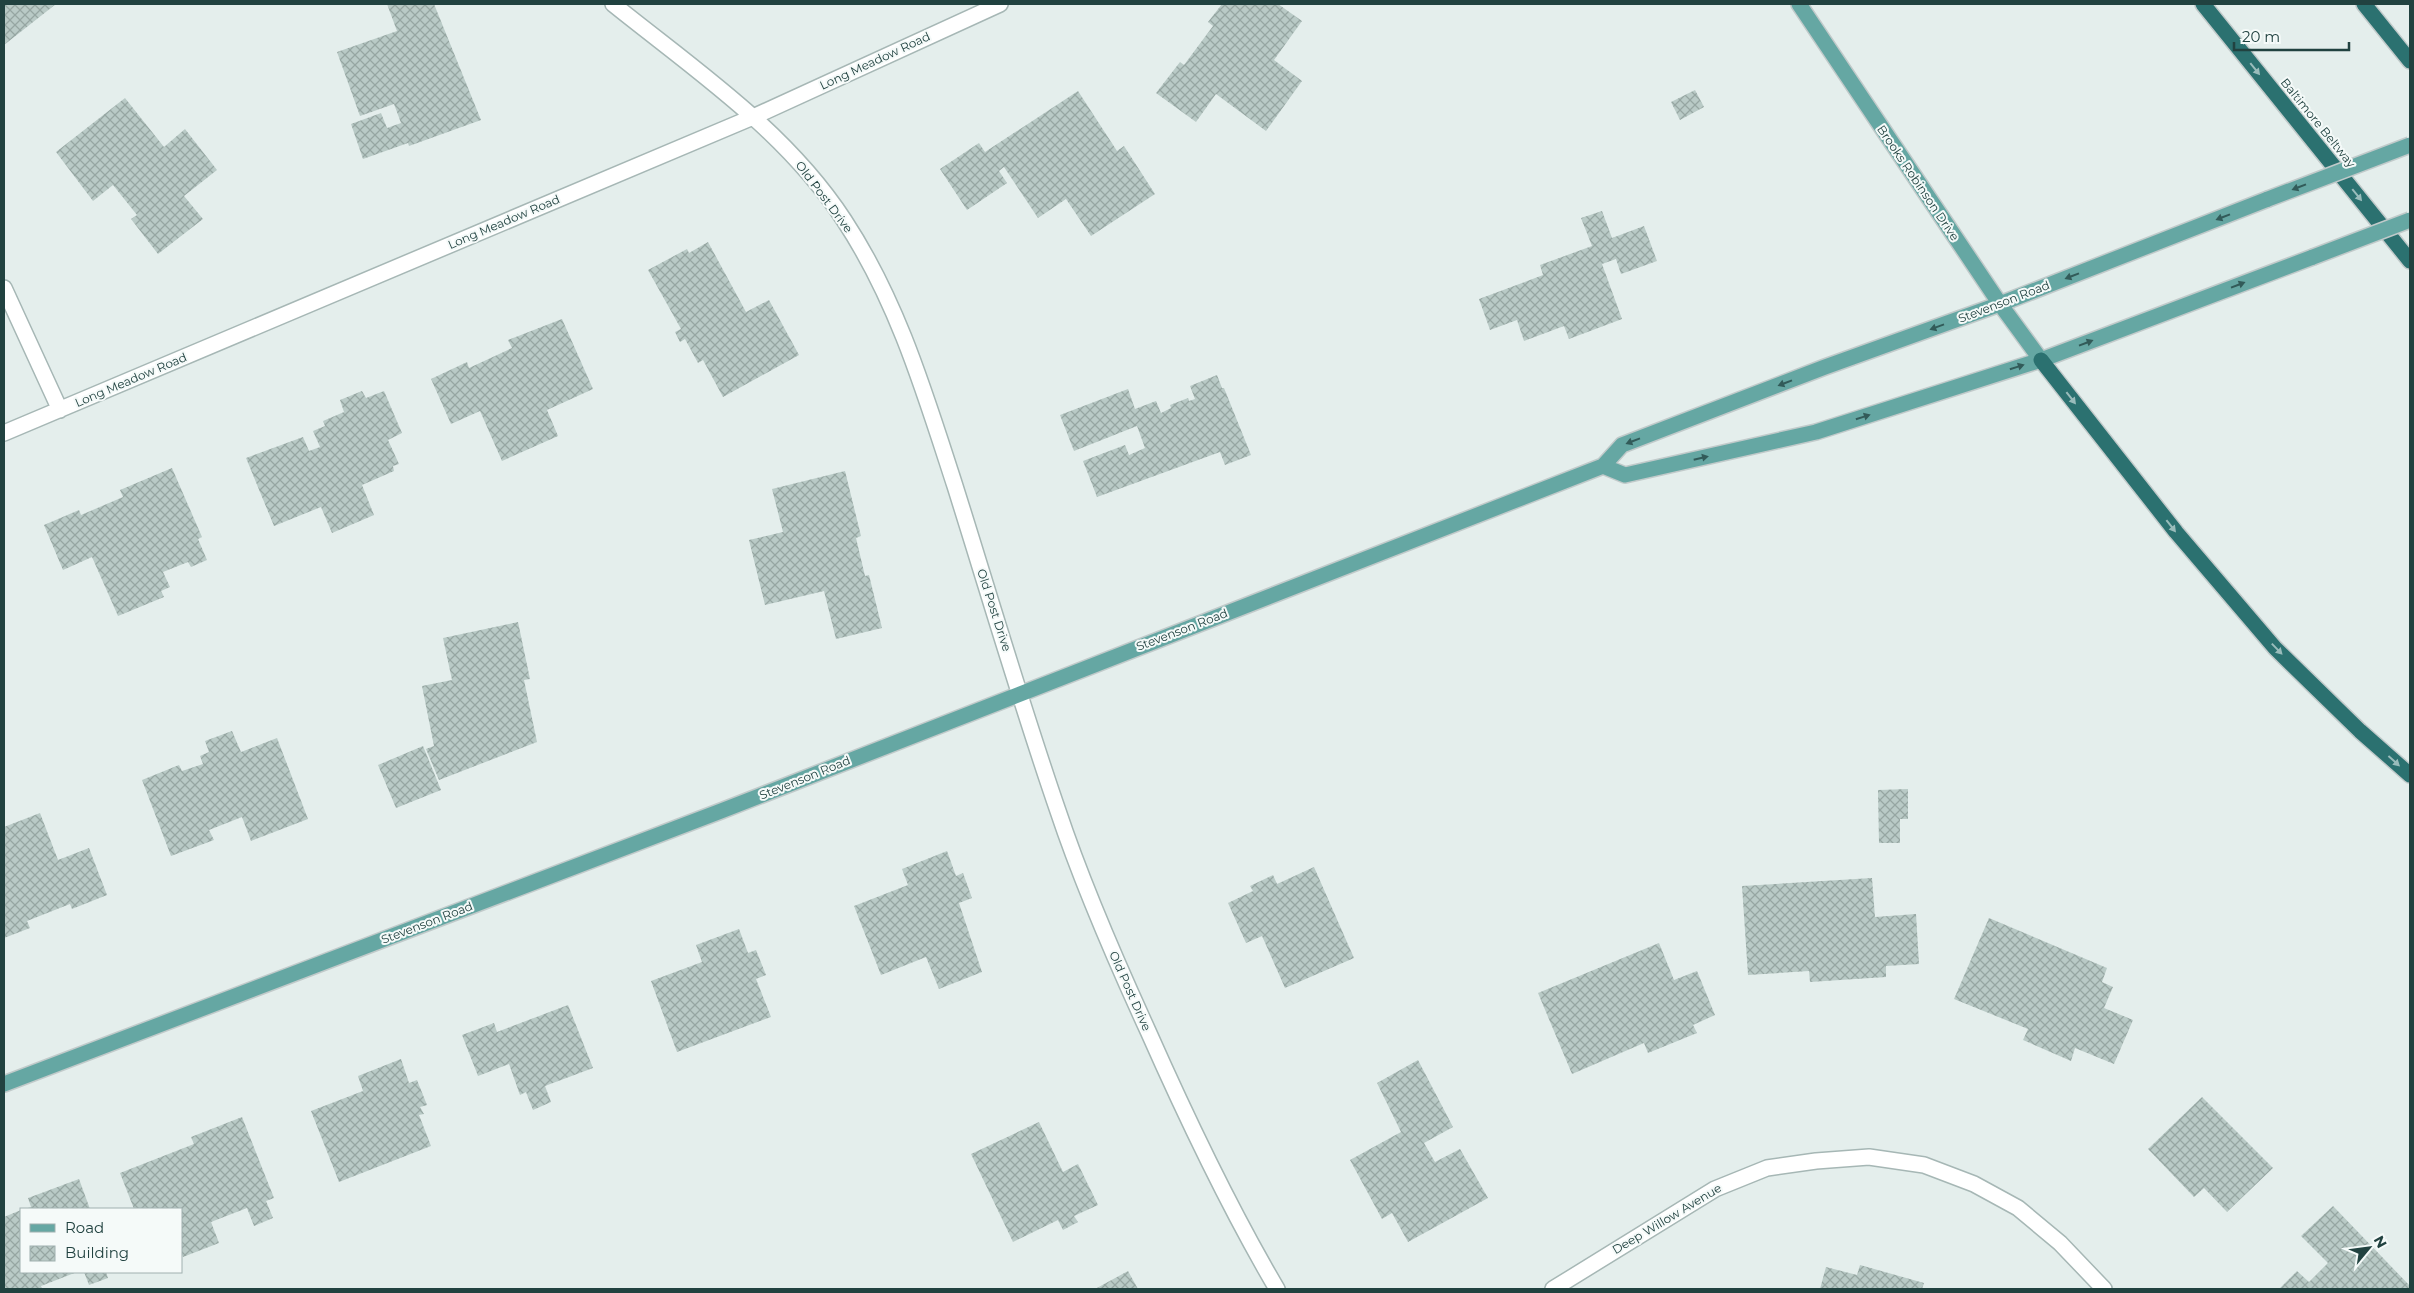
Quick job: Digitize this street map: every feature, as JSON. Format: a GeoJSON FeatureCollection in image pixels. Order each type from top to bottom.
{"type":"FeatureCollection","features":[{"type":"Feature","properties":{"kind":"highway","name":"Baltimore Beltway"},"geometry":{"type":"LineString","coordinates":[[2203,4],[2410,261]]}},
{"type":"Feature","properties":{"kind":"highway"},"geometry":{"type":"LineString","coordinates":[[2364,4],[2410,61]]}},
{"type":"Feature","properties":{"kind":"highway"},"geometry":{"type":"LineString","coordinates":[[2041,360],[2176,532],[2275,648],[2360,731],[2410,775]]}},
{"type":"Feature","properties":{"kind":"main road","name":"Brooks Robinson Drive"},"geometry":{"type":"LineString","coordinates":[[1799,4],[2000,304],[2041,360]]}},
{"type":"Feature","properties":{"kind":"main road","name":"Stevenson Road"},"geometry":{"type":"LineString","coordinates":[[4,1084],[721,811],[1603,466],[1622,445],[1825,367],[2000,304],[2410,145]]}},
{"type":"Feature","properties":{"kind":"main road"},"geometry":{"type":"LineString","coordinates":[[1603,466],[1625,475],[1816,432],[2041,360],[2410,220]]}},
{"type":"Feature","properties":{"kind":"street","name":"Old Post Drive"},"geometry":{"type":"LineString","coordinates":[[613,4],[753,117],[809,174],[844,219],[884,288],[918,372],[1058,813],[1116,961],[1176,1093],[1242,1229],[1277,1289]]}},
{"type":"Feature","properties":{"kind":"street","name":"Long Meadow Road"},"geometry":{"type":"LineString","coordinates":[[4,433],[753,117],[1000,4]]}},
{"type":"Feature","properties":{"kind":"street"},"geometry":{"type":"LineString","coordinates":[[4,288],[60,410]]}},
{"type":"Feature","properties":{"kind":"street","name":"Deep Willow Avenue"},"geometry":{"type":"LineString","coordinates":[[1553,1289],[1715,1189],[1767,1168],[1816,1160],[1869,1157],[1924,1165],[1974,1184],[2018,1208],[2060,1243],[2104,1289]]}},
{"type":"Feature","properties":{"kind":"building"},"geometry":{"type":"Polygon","coordinates":[[[4,4],[56,4],[4,45],[4,4]]]}},
{"type":"Feature","properties":{"kind":"building"},"geometry":{"type":"Polygon","coordinates":[[[387,4],[434,4],[481,120],[409,146],[408,143],[363,159],[351,124],[381,113],[387,128],[401,123],[394,104],[360,116],[337,52],[397,31],[387,4]]]}},
{"type":"Feature","properties":{"kind":"building"},"geometry":{"type":"Polygon","coordinates":[[[1222,4],[1278,4],[1302,21],[1274,60],[1302,81],[1266,131],[1216,94],[1196,122],[1156,93],[1180,62],[1184,65],[1213,26],[1208,22],[1222,4]]]}},
{"type":"Feature","properties":{"kind":"building"},"geometry":{"type":"Polygon","coordinates":[[[1695,90],[1704,107],[1680,120],[1671,102],[1695,90]]]}},
{"type":"Feature","properties":{"kind":"building"},"geometry":{"type":"Polygon","coordinates":[[[1078,91],[1117,151],[1124,146],[1155,194],[1091,236],[1066,199],[1038,218],[1004,167],[999,171],[1007,183],[967,210],[940,169],[979,143],[985,152],[1078,91]]]}},
{"type":"Feature","properties":{"kind":"building"},"geometry":{"type":"Polygon","coordinates":[[[125,98],[164,147],[185,129],[217,170],[184,196],[203,219],[158,254],[131,219],[137,215],[113,185],[93,201],[56,152],[125,98]]]}},
{"type":"Feature","properties":{"kind":"building"},"geometry":{"type":"Polygon","coordinates":[[[1602,211],[1612,238],[1644,226],[1657,261],[1621,274],[1616,259],[1602,264],[1622,319],[1569,339],[1564,326],[1524,341],[1517,320],[1490,330],[1479,299],[1543,275],[1540,265],[1592,246],[1581,218],[1602,211]]]}},
{"type":"Feature","properties":{"kind":"building"},"geometry":{"type":"Polygon","coordinates":[[[708,242],[746,312],[769,300],[799,355],[723,397],[703,360],[698,363],[685,339],[680,342],[675,332],[681,329],[648,270],[687,249],[689,253],[708,242]]]}},
{"type":"Feature","properties":{"kind":"building"},"geometry":{"type":"Polygon","coordinates":[[[562,319],[593,389],[547,410],[558,436],[502,461],[480,411],[451,424],[431,379],[467,362],[469,368],[512,348],[508,340],[562,319]]]}},
{"type":"Feature","properties":{"kind":"building"},"geometry":{"type":"Polygon","coordinates":[[[1217,375],[1251,455],[1225,465],[1220,452],[1097,497],[1083,461],[1125,445],[1129,455],[1145,448],[1137,426],[1074,451],[1060,415],[1128,389],[1135,409],[1156,401],[1161,413],[1171,408],[1170,405],[1188,398],[1189,401],[1195,399],[1190,386],[1217,375]]]}},
{"type":"Feature","properties":{"kind":"building"},"geometry":{"type":"Polygon","coordinates":[[[362,391],[366,398],[384,391],[402,433],[388,440],[399,464],[393,466],[394,471],[362,485],[374,515],[332,533],[321,507],[274,526],[246,458],[303,437],[309,451],[320,447],[313,431],[325,426],[323,421],[344,412],[340,400],[362,391]]]}},
{"type":"Feature","properties":{"kind":"building"},"geometry":{"type":"Polygon","coordinates":[[[172,468],[202,537],[198,539],[207,560],[191,567],[188,562],[163,572],[170,587],[161,591],[164,597],[118,616],[92,557],[63,570],[44,525],[79,510],[81,515],[123,497],[120,490],[172,468]]]}},
{"type":"Feature","properties":{"kind":"building"},"geometry":{"type":"Polygon","coordinates":[[[845,471],[861,536],[856,538],[865,576],[869,575],[882,628],[836,639],[824,591],[765,605],[749,540],[783,532],[772,489],[845,471]]]}},
{"type":"Feature","properties":{"kind":"building"},"geometry":{"type":"Polygon","coordinates":[[[518,622],[530,679],[524,680],[537,742],[439,780],[426,749],[434,746],[422,686],[452,680],[443,638],[518,622]]]}},
{"type":"Feature","properties":{"kind":"building"},"geometry":{"type":"Polygon","coordinates":[[[232,731],[241,752],[277,738],[308,819],[251,841],[242,817],[209,830],[214,840],[171,856],[142,780],[179,765],[182,771],[203,764],[200,756],[209,752],[205,741],[232,731]]]}},
{"type":"Feature","properties":{"kind":"building"},"geometry":{"type":"Polygon","coordinates":[[[423,746],[441,790],[396,808],[378,765],[423,746]]]}},
{"type":"Feature","properties":{"kind":"building"},"geometry":{"type":"Polygon","coordinates":[[[1908,789],[1908,819],[1900,819],[1900,843],[1879,843],[1878,790],[1908,789]]]}},
{"type":"Feature","properties":{"kind":"building"},"geometry":{"type":"Polygon","coordinates":[[[40,813],[58,860],[89,848],[107,895],[72,909],[70,904],[27,921],[30,928],[4,938],[4,827],[40,813]]]}},
{"type":"Feature","properties":{"kind":"building"},"geometry":{"type":"Polygon","coordinates":[[[947,851],[956,876],[963,873],[972,898],[959,903],[982,972],[939,989],[926,957],[881,975],[854,906],[908,885],[902,869],[947,851]]]}},
{"type":"Feature","properties":{"kind":"building"},"geometry":{"type":"Polygon","coordinates":[[[1314,867],[1354,958],[1285,988],[1262,936],[1246,943],[1228,903],[1253,891],[1250,886],[1273,875],[1277,884],[1314,867]]]}},
{"type":"Feature","properties":{"kind":"building"},"geometry":{"type":"Polygon","coordinates":[[[1872,878],[1875,917],[1916,914],[1919,964],[1886,966],[1886,977],[1810,982],[1809,971],[1748,975],[1742,886],[1872,878]]]}},
{"type":"Feature","properties":{"kind":"building"},"geometry":{"type":"Polygon","coordinates":[[[1989,918],[2107,968],[2102,982],[2113,987],[2104,1008],[2133,1020],[2114,1064],[2075,1048],[2071,1061],[2023,1040],[2028,1029],[1954,999],[1989,918]]]}},
{"type":"Feature","properties":{"kind":"building"},"geometry":{"type":"Polygon","coordinates":[[[739,929],[748,953],[756,950],[766,975],[756,979],[771,1017],[677,1052],[651,981],[702,962],[696,945],[739,929]]]}},
{"type":"Feature","properties":{"kind":"building"},"geometry":{"type":"Polygon","coordinates":[[[1659,943],[1674,980],[1697,971],[1715,1015],[1693,1025],[1697,1033],[1648,1053],[1644,1043],[1572,1074],[1538,993],[1659,943]]]}},
{"type":"Feature","properties":{"kind":"building"},"geometry":{"type":"Polygon","coordinates":[[[568,1005],[593,1068],[545,1086],[551,1102],[533,1110],[526,1092],[520,1095],[509,1064],[478,1076],[462,1035],[494,1023],[497,1032],[568,1005]]]}},
{"type":"Feature","properties":{"kind":"building"},"geometry":{"type":"Polygon","coordinates":[[[401,1059],[409,1083],[417,1080],[427,1105],[420,1107],[424,1114],[419,1115],[431,1146],[339,1182],[311,1111],[363,1091],[358,1076],[401,1059]]]}},
{"type":"Feature","properties":{"kind":"building"},"geometry":{"type":"Polygon","coordinates":[[[1418,1060],[1453,1127],[1424,1143],[1435,1162],[1460,1149],[1488,1198],[1408,1242],[1392,1213],[1382,1219],[1350,1160],[1401,1132],[1377,1083],[1418,1060]]]}},
{"type":"Feature","properties":{"kind":"building"},"geometry":{"type":"Polygon","coordinates":[[[2202,1097],[2273,1168],[2227,1212],[2204,1188],[2194,1197],[2148,1149],[2202,1097]]]}},
{"type":"Feature","properties":{"kind":"building"},"geometry":{"type":"Polygon","coordinates":[[[242,1117],[274,1198],[266,1201],[273,1218],[254,1226],[247,1208],[211,1222],[219,1243],[183,1257],[182,1208],[134,1208],[120,1173],[194,1144],[191,1137],[242,1117]]]}},
{"type":"Feature","properties":{"kind":"building"},"geometry":{"type":"Polygon","coordinates":[[[1039,1122],[1063,1172],[1078,1164],[1098,1205],[1074,1216],[1078,1222],[1063,1230],[1058,1220],[1013,1242],[971,1154],[1039,1122]]]}},
{"type":"Feature","properties":{"kind":"building"},"geometry":{"type":"Polygon","coordinates":[[[79,1179],[90,1208],[28,1208],[31,1207],[28,1198],[79,1179]]]}},
{"type":"Feature","properties":{"kind":"building"},"geometry":{"type":"Polygon","coordinates":[[[2333,1206],[2410,1286],[2410,1289],[2279,1289],[2297,1271],[2309,1282],[2328,1263],[2301,1236],[2333,1206]]]}},
{"type":"Feature","properties":{"kind":"building"},"geometry":{"type":"Polygon","coordinates":[[[20,1210],[20,1273],[74,1273],[41,1286],[42,1289],[4,1289],[4,1217],[20,1210]]]}},
{"type":"Feature","properties":{"kind":"building"},"geometry":{"type":"Polygon","coordinates":[[[1860,1265],[1924,1283],[1922,1289],[1820,1289],[1826,1267],[1857,1275],[1860,1265]]]}},
{"type":"Feature","properties":{"kind":"building"},"geometry":{"type":"Polygon","coordinates":[[[1128,1271],[1138,1289],[1095,1289],[1128,1271]]]}},
{"type":"Feature","properties":{"kind":"building"},"geometry":{"type":"Polygon","coordinates":[[[84,1273],[106,1273],[108,1278],[89,1285],[84,1273]]]}}]}
